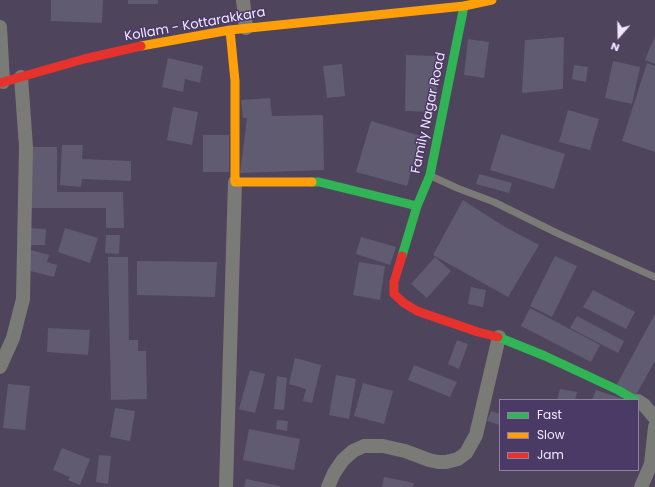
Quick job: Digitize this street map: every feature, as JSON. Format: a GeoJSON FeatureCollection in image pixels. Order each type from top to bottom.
{"type":"FeatureCollection","features":[{"type":"Feature","properties":{"kind":"street"},"geometry":{"type":"LineString","coordinates":[[243,0],[246,28]]}},
{"type":"Feature","properties":{"kind":"street","name":"Kollam - Kottarakkara"},"geometry":{"type":"LineString","coordinates":[[2,83],[84,59],[156,42],[246,28],[464,6],[492,0]]}},
{"type":"Feature","properties":{"kind":"street","name":"Family Nagar Road"},"geometry":{"type":"LineString","coordinates":[[464,6],[430,175],[417,206],[394,282],[394,294],[404,303],[417,311],[478,332],[499,337]]}},
{"type":"Feature","properties":{"kind":"street"},"geometry":{"type":"LineString","coordinates":[[0,27],[2,83]]}},
{"type":"Feature","properties":{"kind":"street"},"geometry":{"type":"LineString","coordinates":[[226,487],[235,182],[235,81],[230,30]]}},
{"type":"Feature","properties":{"kind":"street"},"geometry":{"type":"LineString","coordinates":[[0,367],[13,338],[23,299],[26,147],[21,77]]}},
{"type":"Feature","properties":{"kind":"street"},"geometry":{"type":"LineString","coordinates":[[235,182],[319,182],[417,206]]}},
{"type":"Feature","properties":{"kind":"street"},"geometry":{"type":"LineString","coordinates":[[328,487],[334,473],[343,460],[353,451],[364,446],[383,446],[405,451],[438,462],[458,460],[466,453],[476,435],[499,337],[545,356],[618,390],[634,399]]}},
{"type":"Feature","properties":{"kind":"street"},"geometry":{"type":"LineString","coordinates":[[639,402],[647,408],[655,418]]}},
{"type":"Feature","properties":{"kind":"street"},"geometry":{"type":"LineString","coordinates":[[641,487],[653,465],[655,427]]}},
{"type":"Feature","properties":{"kind":"lane"},"geometry":{"type":"LineString","coordinates":[[430,175],[457,188],[494,202],[559,234],[655,277]]}},
{"type":"Feature","properties":{"kind":"building"},"geometry":{"type":"Polygon","coordinates":[[[51,0],[103,0],[102,23],[51,21],[51,0]]]}},
{"type":"Feature","properties":{"kind":"building"},"geometry":{"type":"Polygon","coordinates":[[[128,0],[158,0],[158,4],[128,4],[128,0]]]}},
{"type":"Feature","properties":{"kind":"building"},"geometry":{"type":"Polygon","coordinates":[[[655,36],[655,64],[645,60],[655,36]]]}},
{"type":"Feature","properties":{"kind":"building"},"geometry":{"type":"Polygon","coordinates":[[[564,37],[563,89],[522,93],[525,40],[564,37]]]}},
{"type":"Feature","properties":{"kind":"building"},"geometry":{"type":"Polygon","coordinates":[[[468,39],[489,42],[484,78],[464,75],[468,39]]]}},
{"type":"Feature","properties":{"kind":"building"},"geometry":{"type":"Polygon","coordinates":[[[406,55],[438,56],[436,112],[405,111],[406,55]]]}},
{"type":"Feature","properties":{"kind":"building"},"geometry":{"type":"Polygon","coordinates":[[[168,58],[203,66],[200,83],[185,79],[183,92],[162,87],[168,58]]]}},
{"type":"Feature","properties":{"kind":"building"},"geometry":{"type":"Polygon","coordinates":[[[613,61],[640,67],[632,104],[605,98],[613,61]]]}},
{"type":"Feature","properties":{"kind":"building"},"geometry":{"type":"Polygon","coordinates":[[[647,63],[655,66],[655,152],[622,141],[647,63]]]}},
{"type":"Feature","properties":{"kind":"building"},"geometry":{"type":"Polygon","coordinates":[[[342,64],[345,96],[327,98],[323,66],[342,64]]]}},
{"type":"Feature","properties":{"kind":"building"},"geometry":{"type":"Polygon","coordinates":[[[574,65],[588,67],[586,82],[572,79],[574,65]]]}},
{"type":"Feature","properties":{"kind":"building"},"geometry":{"type":"Polygon","coordinates":[[[270,98],[272,116],[323,115],[324,170],[240,173],[247,118],[243,118],[241,100],[270,98]]]}},
{"type":"Feature","properties":{"kind":"building"},"geometry":{"type":"Polygon","coordinates":[[[173,107],[198,112],[192,145],[167,140],[173,107]]]}},
{"type":"Feature","properties":{"kind":"building"},"geometry":{"type":"Polygon","coordinates":[[[568,110],[599,119],[590,150],[559,142],[568,110]]]}},
{"type":"Feature","properties":{"kind":"building"},"geometry":{"type":"Polygon","coordinates":[[[371,121],[421,136],[407,186],[356,172],[371,121]]]}},
{"type":"Feature","properties":{"kind":"building"},"geometry":{"type":"Polygon","coordinates":[[[501,134],[565,154],[554,189],[490,170],[501,134]]]}},
{"type":"Feature","properties":{"kind":"building"},"geometry":{"type":"Polygon","coordinates":[[[203,135],[229,135],[229,172],[203,172],[203,135]]]}},
{"type":"Feature","properties":{"kind":"building"},"geometry":{"type":"Polygon","coordinates":[[[62,145],[83,145],[82,159],[131,161],[131,181],[82,179],[81,187],[60,185],[62,145]]]}},
{"type":"Feature","properties":{"kind":"building"},"geometry":{"type":"Polygon","coordinates":[[[27,147],[57,147],[57,192],[123,192],[124,228],[106,228],[106,208],[27,208],[27,147]]]}},
{"type":"Feature","properties":{"kind":"building"},"geometry":{"type":"Polygon","coordinates":[[[479,174],[512,183],[509,193],[476,184],[479,174]]]}},
{"type":"Feature","properties":{"kind":"building"},"geometry":{"type":"Polygon","coordinates":[[[463,200],[505,227],[539,245],[508,297],[433,255],[463,200]]]}},
{"type":"Feature","properties":{"kind":"building"},"geometry":{"type":"Polygon","coordinates":[[[29,228],[46,229],[45,245],[28,245],[29,228]]]}},
{"type":"Feature","properties":{"kind":"building"},"geometry":{"type":"Polygon","coordinates":[[[65,228],[98,238],[90,263],[58,252],[65,228]]]}},
{"type":"Feature","properties":{"kind":"building"},"geometry":{"type":"Polygon","coordinates":[[[106,235],[120,235],[119,254],[105,253],[106,235]]]}},
{"type":"Feature","properties":{"kind":"building"},"geometry":{"type":"Polygon","coordinates":[[[361,237],[396,247],[390,265],[356,254],[361,237]]]}},
{"type":"Feature","properties":{"kind":"building"},"geometry":{"type":"Polygon","coordinates":[[[31,250],[49,255],[47,262],[57,265],[54,277],[26,270],[31,250]]]}},
{"type":"Feature","properties":{"kind":"building"},"geometry":{"type":"Polygon","coordinates":[[[555,256],[577,266],[552,317],[530,306],[555,256]]]}},
{"type":"Feature","properties":{"kind":"building"},"geometry":{"type":"Polygon","coordinates":[[[108,257],[128,257],[129,340],[138,340],[138,351],[146,351],[147,399],[111,400],[108,257]]]}},
{"type":"Feature","properties":{"kind":"building"},"geometry":{"type":"Polygon","coordinates":[[[435,257],[451,271],[427,298],[411,284],[435,257]]]}},
{"type":"Feature","properties":{"kind":"building"},"geometry":{"type":"Polygon","coordinates":[[[137,261],[217,262],[215,297],[137,295],[137,261]]]}},
{"type":"Feature","properties":{"kind":"building"},"geometry":{"type":"Polygon","coordinates":[[[359,262],[385,266],[380,300],[353,295],[359,262]]]}},
{"type":"Feature","properties":{"kind":"building"},"geometry":{"type":"Polygon","coordinates":[[[471,287],[486,290],[483,307],[468,304],[471,287]]]}},
{"type":"Feature","properties":{"kind":"building"},"geometry":{"type":"Polygon","coordinates":[[[593,290],[635,312],[626,329],[583,307],[593,290]]]}},
{"type":"Feature","properties":{"kind":"building"},"geometry":{"type":"Polygon","coordinates":[[[530,308],[600,345],[591,362],[521,326],[530,308]]]}},
{"type":"Feature","properties":{"kind":"building"},"geometry":{"type":"Polygon","coordinates":[[[655,314],[655,361],[636,395],[617,384],[655,314]]]}},
{"type":"Feature","properties":{"kind":"building"},"geometry":{"type":"Polygon","coordinates":[[[577,316],[624,341],[618,353],[570,328],[577,316]]]}},
{"type":"Feature","properties":{"kind":"building"},"geometry":{"type":"Polygon","coordinates":[[[48,328],[90,330],[88,355],[47,352],[48,328]]]}},
{"type":"Feature","properties":{"kind":"building"},"geometry":{"type":"Polygon","coordinates":[[[457,340],[468,344],[459,369],[448,364],[457,340]]]}},
{"type":"Feature","properties":{"kind":"building"},"geometry":{"type":"Polygon","coordinates":[[[295,358],[321,365],[312,403],[303,401],[306,389],[289,384],[295,358]]]}},
{"type":"Feature","properties":{"kind":"building"},"geometry":{"type":"Polygon","coordinates":[[[414,365],[457,382],[450,397],[408,380],[414,365]]]}},
{"type":"Feature","properties":{"kind":"building"},"geometry":{"type":"Polygon","coordinates":[[[250,370],[265,374],[255,413],[239,409],[250,370]]]}},
{"type":"Feature","properties":{"kind":"building"},"geometry":{"type":"Polygon","coordinates":[[[336,375],[356,379],[349,419],[329,415],[336,375]]]}},
{"type":"Feature","properties":{"kind":"building"},"geometry":{"type":"Polygon","coordinates":[[[277,376],[287,378],[284,410],[274,409],[277,376]]]}},
{"type":"Feature","properties":{"kind":"building"},"geometry":{"type":"Polygon","coordinates":[[[363,383],[393,391],[384,424],[354,416],[363,383]]]}},
{"type":"Feature","properties":{"kind":"building"},"geometry":{"type":"Polygon","coordinates":[[[8,384],[30,386],[25,430],[3,428],[8,384]]]}},
{"type":"Feature","properties":{"kind":"building"},"geometry":{"type":"Polygon","coordinates":[[[560,389],[577,392],[575,399],[557,399],[560,389]]]}},
{"type":"Feature","properties":{"kind":"building"},"geometry":{"type":"Polygon","coordinates":[[[596,390],[623,399],[592,399],[596,390]]]}},
{"type":"Feature","properties":{"kind":"building"},"geometry":{"type":"Polygon","coordinates":[[[115,408],[135,411],[130,441],[110,437],[115,408]]]}},
{"type":"Feature","properties":{"kind":"building"},"geometry":{"type":"Polygon","coordinates":[[[491,411],[499,414],[499,425],[487,421],[491,411]]]}},
{"type":"Feature","properties":{"kind":"building"},"geometry":{"type":"Polygon","coordinates":[[[277,420],[288,421],[287,431],[276,429],[277,420]]]}},
{"type":"Feature","properties":{"kind":"building"},"geometry":{"type":"Polygon","coordinates":[[[249,429],[300,439],[294,470],[243,460],[249,429]]]}},
{"type":"Feature","properties":{"kind":"building"},"geometry":{"type":"Polygon","coordinates":[[[62,448],[90,459],[80,485],[68,480],[70,477],[53,470],[62,448]]]}},
{"type":"Feature","properties":{"kind":"building"},"geometry":{"type":"Polygon","coordinates":[[[99,455],[111,456],[108,484],[96,482],[99,455]]]}},
{"type":"Feature","properties":{"kind":"building"},"geometry":{"type":"Polygon","coordinates":[[[384,477],[414,483],[413,487],[382,487],[384,477]]]}},
{"type":"Feature","properties":{"kind":"building"},"geometry":{"type":"Polygon","coordinates":[[[246,479],[280,486],[280,487],[244,487],[246,479]]]}},
{"type":"Feature","properties":{"kind":"traffic: fast"},"geometry":{"type":"LineString","coordinates":[[402,256],[417,206],[430,175],[464,6]]}},
{"type":"Feature","properties":{"kind":"traffic: fast"},"geometry":{"type":"LineString","coordinates":[[312,182],[319,182],[417,206]]}},
{"type":"Feature","properties":{"kind":"traffic: fast"},"geometry":{"type":"LineString","coordinates":[[498,337],[545,356],[618,390],[633,399]]}},
{"type":"Feature","properties":{"kind":"traffic: slow"},"geometry":{"type":"LineString","coordinates":[[141,46],[230,30],[464,6],[492,0]]}},
{"type":"Feature","properties":{"kind":"traffic: slow"},"geometry":{"type":"LineString","coordinates":[[230,30],[235,81],[235,182],[312,182]]}},
{"type":"Feature","properties":{"kind":"traffic: jam"},"geometry":{"type":"LineString","coordinates":[[0,83],[84,59],[141,46]]}},
{"type":"Feature","properties":{"kind":"traffic: jam"},"geometry":{"type":"LineString","coordinates":[[402,256],[394,282],[394,294],[404,303],[417,311],[478,332],[498,337]]}}]}
